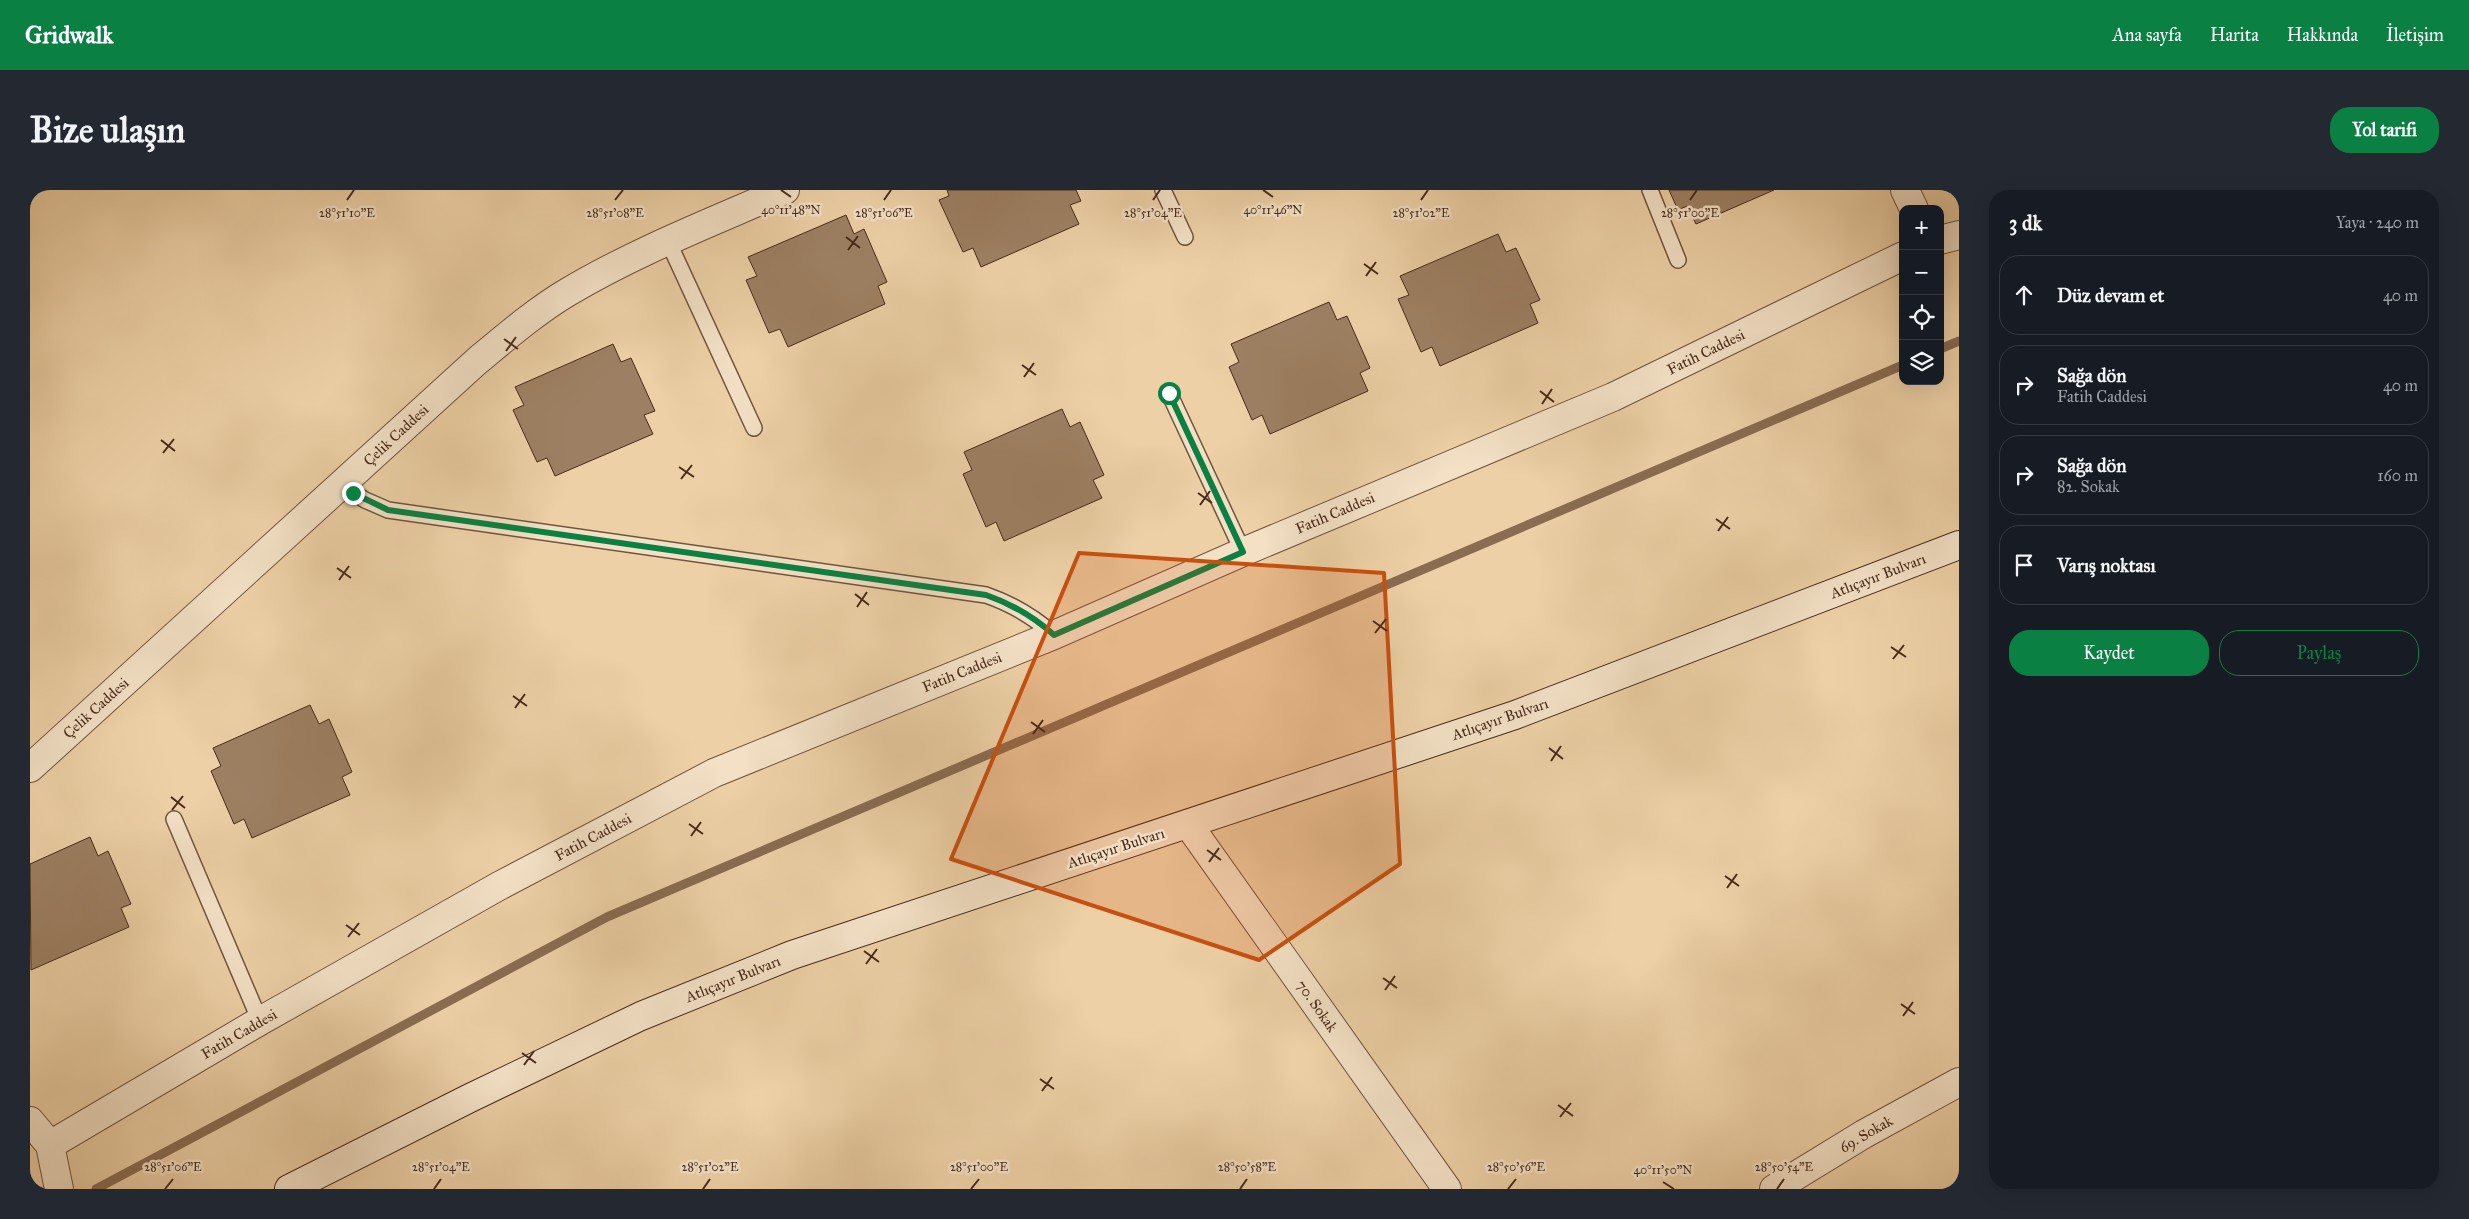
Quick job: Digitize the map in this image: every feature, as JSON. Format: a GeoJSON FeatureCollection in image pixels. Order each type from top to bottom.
{"type":"FeatureCollection","features":[{"type":"Feature","properties":{"kind":"street","name":"Çelik Caddesi"},"geometry":{"type":"LineString","coordinates":[[30,768],[477,360],[519,326],[566,293],[619,264],[785,190]]}},
{"type":"Feature","properties":{"kind":"street"},"geometry":{"type":"LineString","coordinates":[[1905,190],[1912,205]]}},
{"type":"Feature","properties":{"kind":"street"},"geometry":{"type":"LineString","coordinates":[[1944,239],[1959,234]]}},
{"type":"Feature","properties":{"kind":"street","name":"Fatih Caddesi"},"geometry":{"type":"LineString","coordinates":[[50,1145],[260,1021],[499,886],[714,772],[1054,635],[1243,552],[1612,397],[1899,258]]}},
{"type":"Feature","properties":{"kind":"street","name":"Atlıçayır Bulvarı"},"geometry":{"type":"LineString","coordinates":[[289,1189],[470,1098],[650,1012],[792,955],[1515,715],[1959,545]]}},
{"type":"Feature","properties":{"kind":"street","name":"70. Sokak"},"geometry":{"type":"LineString","coordinates":[[1188,824],[1447,1189]]}},
{"type":"Feature","properties":{"kind":"street","name":"69. Sokak"},"geometry":{"type":"LineString","coordinates":[[1774,1189],[1864,1134],[1959,1082]]}},
{"type":"Feature","properties":{"kind":"street"},"geometry":{"type":"LineString","coordinates":[[30,1121],[50,1145],[58,1189]]}},
{"type":"Feature","properties":{"kind":"lane"},"geometry":{"type":"LineString","coordinates":[[1163,190],[1185,237]]}},
{"type":"Feature","properties":{"kind":"lane"},"geometry":{"type":"LineString","coordinates":[[1650,190],[1678,260]]}},
{"type":"Feature","properties":{"kind":"lane"},"geometry":{"type":"LineString","coordinates":[[668,241],[754,428]]}},
{"type":"Feature","properties":{"kind":"lane"},"geometry":{"type":"LineString","coordinates":[[1169,393],[1243,552]]}},
{"type":"Feature","properties":{"kind":"lane"},"geometry":{"type":"LineString","coordinates":[[342,485],[365,500],[388,510],[986,595],[1018,608],[1037,620],[1054,635]]}},
{"type":"Feature","properties":{"kind":"lane"},"geometry":{"type":"LineString","coordinates":[[174,819],[260,1021]]}},
{"type":"Feature","properties":{"kind":"highlighted area"},"geometry":{"type":"Polygon","coordinates":[[[1079,553],[1384,573],[1400,864],[1259,960],[951,859],[1079,553]]]}},
{"type":"Feature","properties":{"kind":"building"},"geometry":{"type":"Polygon","coordinates":[[[947,190],[1076,190],[1081,201],[1070,205],[1079,224],[981,267],[973,248],[963,252],[939,200],[949,196],[947,190]]]}},
{"type":"Feature","properties":{"kind":"building"},"geometry":{"type":"Polygon","coordinates":[[[1669,190],[1774,190],[1696,224],[1687,206],[1678,210],[1669,190]]]}},
{"type":"Feature","properties":{"kind":"building"},"geometry":{"type":"Polygon","coordinates":[[[846,215],[854,234],[864,229],[887,282],[878,286],[885,304],[788,347],[780,329],[769,333],[746,280],[757,276],[748,257],[846,215]]]}},
{"type":"Feature","properties":{"kind":"building"},"geometry":{"type":"Polygon","coordinates":[[[1498,234],[1506,252],[1516,248],[1540,300],[1530,304],[1538,323],[1440,366],[1432,347],[1421,352],[1398,299],[1409,295],[1400,276],[1498,234]]]}},
{"type":"Feature","properties":{"kind":"building"},"geometry":{"type":"Polygon","coordinates":[[[1329,302],[1337,320],[1347,316],[1370,368],[1360,373],[1368,391],[1270,434],[1262,415],[1252,420],[1229,367],[1239,362],[1231,344],[1329,302]]]}},
{"type":"Feature","properties":{"kind":"building"},"geometry":{"type":"Polygon","coordinates":[[[613,344],[621,362],[631,358],[655,411],[644,415],[653,434],[555,476],[547,458],[537,462],[513,410],[524,405],[515,387],[613,344]]]}},
{"type":"Feature","properties":{"kind":"building"},"geometry":{"type":"Polygon","coordinates":[[[1062,409],[1070,427],[1080,422],[1104,475],[1093,480],[1102,498],[1004,541],[996,522],[986,527],[963,474],[972,470],[964,452],[1062,409]]]}},
{"type":"Feature","properties":{"kind":"building"},"geometry":{"type":"Polygon","coordinates":[[[310,705],[319,724],[329,719],[352,772],[342,777],[350,795],[252,838],[244,819],[234,824],[211,771],[221,766],[213,748],[310,705]]]}},
{"type":"Feature","properties":{"kind":"building"},"geometry":{"type":"Polygon","coordinates":[[[90,837],[98,856],[108,851],[131,904],[121,908],[129,927],[31,970],[30,864],[90,837]]]}},
{"type":"Feature","properties":{"kind":"waterway"},"geometry":{"type":"LineString","coordinates":[[1944,347],[1959,341]]}},
{"type":"Feature","properties":{"kind":"waterway"},"geometry":{"type":"LineString","coordinates":[[96,1189],[607,917],[1899,367]]}},
{"type":"Feature","properties":{"kind":"route"},"geometry":{"type":"LineString","coordinates":[[353,493],[388,510],[986,595],[1018,608],[1037,620],[1054,635],[1243,552],[1169,393]]}}]}
